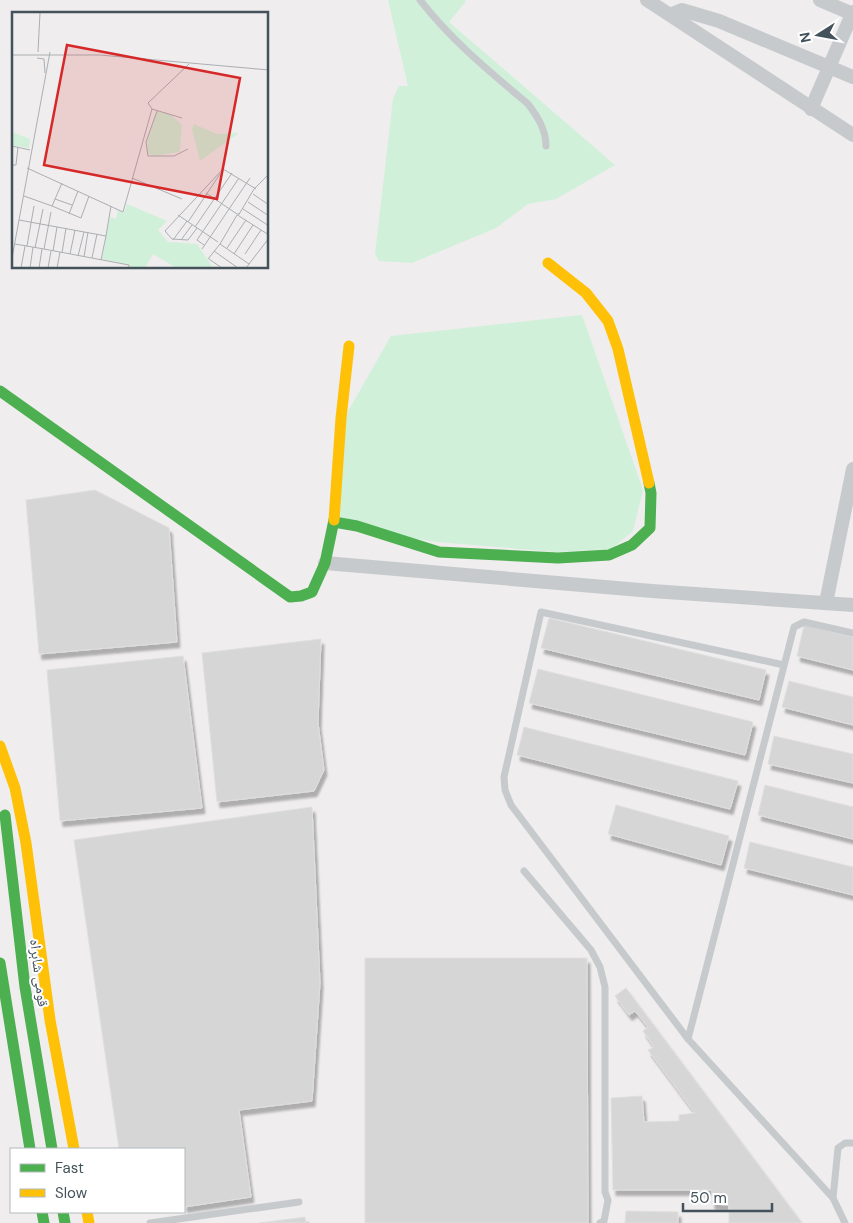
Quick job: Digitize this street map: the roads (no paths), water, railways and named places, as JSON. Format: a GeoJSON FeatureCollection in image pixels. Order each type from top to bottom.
{"type":"FeatureCollection","features":[{"type":"Feature","properties":{"kind":"main road"},"geometry":{"type":"LineString","coordinates":[[334,522],[373,531],[439,552],[558,558],[609,555],[632,546],[650,528],[650,485],[618,349],[608,321],[597,304],[586,293],[548,263]]}},
{"type":"Feature","properties":{"kind":"main road"},"geometry":{"type":"LineString","coordinates":[[0,392],[290,597],[312,592],[325,563],[334,522],[340,418],[345,393],[349,346]]}},
{"type":"Feature","properties":{"kind":"main road"},"geometry":{"type":"LineString","coordinates":[[0,746],[15,788],[26,843],[50,1020],[74,1148]]}},
{"type":"Feature","properties":{"kind":"main road"},"geometry":{"type":"LineString","coordinates":[[0,770],[2,789]]}},
{"type":"Feature","properties":{"kind":"main road","name":"قومی شاہراہ"},"geometry":{"type":"LineString","coordinates":[[4,807],[25,987],[52,1148]]}},
{"type":"Feature","properties":{"kind":"main road"},"geometry":{"type":"LineString","coordinates":[[0,963],[9,1048],[30,1148]]}},
{"type":"Feature","properties":{"kind":"street"},"geometry":{"type":"LineString","coordinates":[[647,0],[853,135]]}},
{"type":"Feature","properties":{"kind":"street"},"geometry":{"type":"LineString","coordinates":[[811,109],[853,13],[820,0]]}},
{"type":"Feature","properties":{"kind":"street"},"geometry":{"type":"LineString","coordinates":[[670,15],[677,11],[687,10],[719,20],[853,77]]}},
{"type":"Feature","properties":{"kind":"street"},"geometry":{"type":"LineString","coordinates":[[826,603],[853,469]]}},
{"type":"Feature","properties":{"kind":"street"},"geometry":{"type":"LineString","coordinates":[[325,563],[642,590],[853,605]]}},
{"type":"Feature","properties":{"kind":"lane"},"geometry":{"type":"LineString","coordinates":[[420,0],[456,42],[528,104],[540,122],[546,136],[546,146]]}},
{"type":"Feature","properties":{"kind":"lane"},"geometry":{"type":"LineString","coordinates":[[784,665],[541,612],[504,777],[505,790],[511,805],[688,1039],[833,1198],[845,1223]]}},
{"type":"Feature","properties":{"kind":"lane"},"geometry":{"type":"LineString","coordinates":[[688,1039],[794,627],[804,622],[853,633]]}},
{"type":"Feature","properties":{"kind":"lane"},"geometry":{"type":"LineString","coordinates":[[524,871],[591,950],[600,967],[605,987],[605,1192],[608,1200],[604,1221],[600,1223]]}},
{"type":"Feature","properties":{"kind":"lane"},"geometry":{"type":"LineString","coordinates":[[833,1198],[838,1148],[845,1143],[853,1143]]}},
{"type":"Feature","properties":{"kind":"lane"},"geometry":{"type":"LineString","coordinates":[[150,1223],[299,1202]]}}]}
